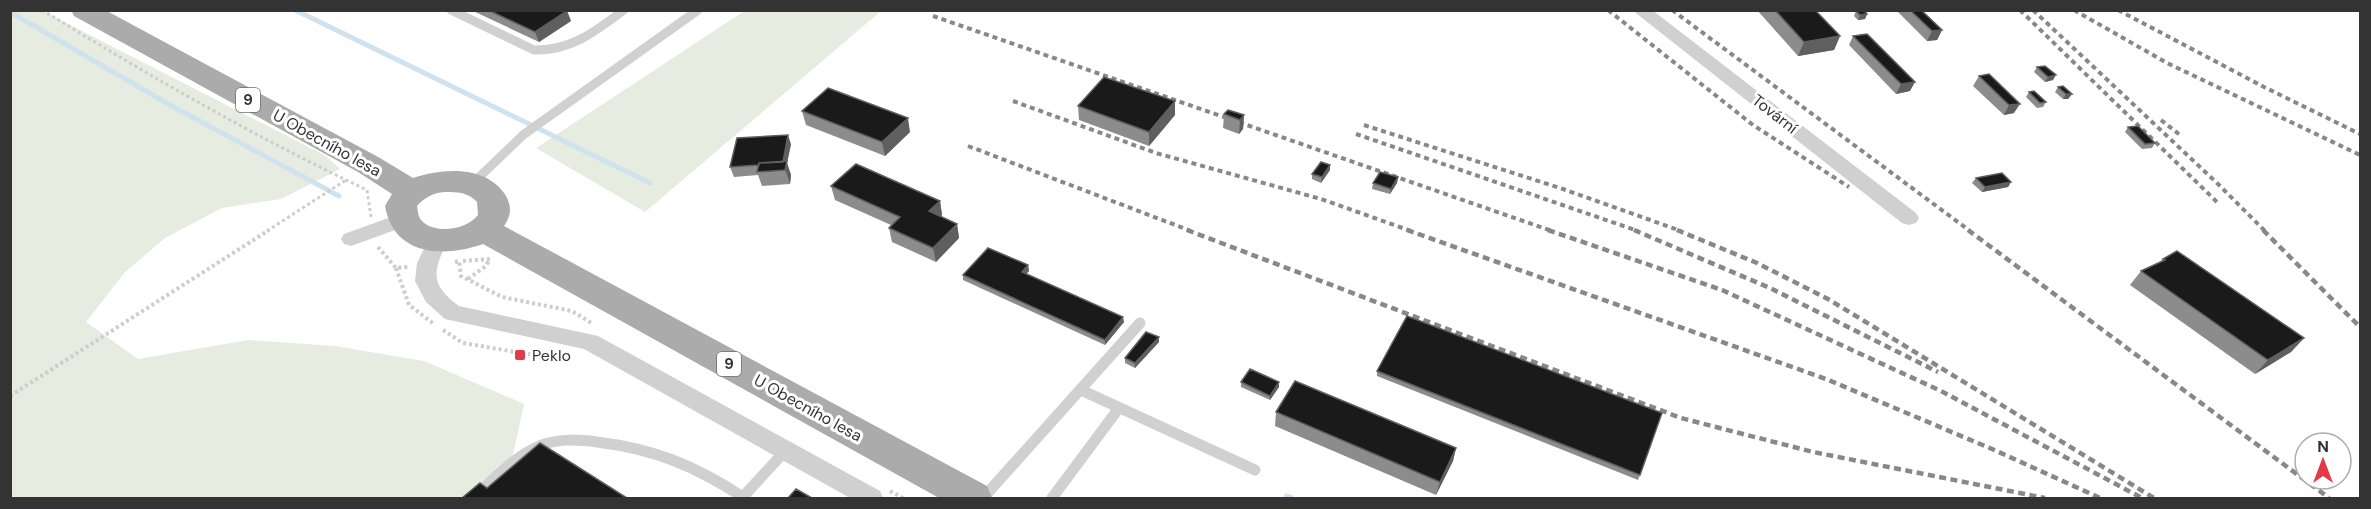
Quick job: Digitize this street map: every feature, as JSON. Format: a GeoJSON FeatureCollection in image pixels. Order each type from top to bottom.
{"type":"FeatureCollection","features":[{"type":"Feature","properties":{"kind":"main road","name":"U Obecního lesa"},"geometry":{"type":"LineString","coordinates":[[84,10],[369,165],[396,214],[409,229],[424,236],[431,253],[464,238],[487,245],[973,498]]}},
{"type":"Feature","properties":{"kind":"main road"},"geometry":{"type":"LineString","coordinates":[[396,214],[432,183],[472,184],[490,194],[496,208],[487,245]]}},
{"type":"Feature","properties":{"kind":"street","name":"Tovární"},"geometry":{"type":"LineString","coordinates":[[1640,10],[1909,218]]}},
{"type":"Feature","properties":{"kind":"street"},"geometry":{"type":"LineString","coordinates":[[351,238],[396,214]]}},
{"type":"Feature","properties":{"kind":"street"},"geometry":{"type":"LineString","coordinates":[[431,253],[424,285],[436,302],[453,313],[590,342],[871,498]]}},
{"type":"Feature","properties":{"kind":"lane"},"geometry":{"type":"LineString","coordinates":[[451,10],[534,50],[545,52],[564,49],[574,44],[624,10]]}},
{"type":"Feature","properties":{"kind":"lane"},"geometry":{"type":"LineString","coordinates":[[472,184],[523,135],[698,10]]}},
{"type":"Feature","properties":{"kind":"lane"},"geometry":{"type":"LineString","coordinates":[[983,498],[1140,323]]}},
{"type":"Feature","properties":{"kind":"lane"},"geometry":{"type":"LineString","coordinates":[[1081,390],[1255,470]]}},
{"type":"Feature","properties":{"kind":"lane"},"geometry":{"type":"LineString","coordinates":[[1052,498],[1119,408]]}},
{"type":"Feature","properties":{"kind":"lane"},"geometry":{"type":"LineString","coordinates":[[473,498],[527,454],[550,442],[594,442],[665,456],[721,483],[743,498],[786,450]]}},
{"type":"Feature","properties":{"kind":"path"},"geometry":{"type":"LineString","coordinates":[[42,10],[146,72],[301,159],[367,190],[396,214],[374,243],[396,268],[431,253],[459,261],[461,276],[502,297],[572,312],[600,327]]}},
{"type":"Feature","properties":{"kind":"path"},"geometry":{"type":"LineString","coordinates":[[10,396],[369,165]]}},
{"type":"Feature","properties":{"kind":"path"},"geometry":{"type":"LineString","coordinates":[[468,279],[486,266],[487,245]]}},
{"type":"Feature","properties":{"kind":"path"},"geometry":{"type":"LineString","coordinates":[[463,343],[527,354]]}},
{"type":"Feature","properties":{"kind":"shaded area"},"geometry":{"type":"Polygon","coordinates":[[[746,10],[881,11],[645,212],[536,148],[746,10]]]}},
{"type":"Feature","properties":{"kind":"shaded area"},"geometry":{"type":"Polygon","coordinates":[[[10,11],[43,11],[326,156],[340,169],[281,199],[222,208],[165,238],[125,272],[86,322],[138,359],[248,340],[335,346],[424,361],[524,404],[512,459],[466,498],[11,498],[10,11]]]}},
{"type":"Feature","properties":{"kind":"building"},"geometry":{"type":"Polygon","coordinates":[[[488,10],[564,10],[567,11],[535,32],[488,10]]]}},
{"type":"Feature","properties":{"kind":"building"},"geometry":{"type":"Polygon","coordinates":[[[1775,10],[1815,10],[1840,36],[1804,42],[1775,10]]]}},
{"type":"Feature","properties":{"kind":"building"},"geometry":{"type":"Polygon","coordinates":[[[1864,10],[1867,14],[1860,15],[1856,11],[1864,10]]]}},
{"type":"Feature","properties":{"kind":"building"},"geometry":{"type":"Polygon","coordinates":[[[1910,10],[1921,10],[1942,30],[1932,31],[1910,10]]]}},
{"type":"Feature","properties":{"kind":"building"},"geometry":{"type":"Polygon","coordinates":[[[1867,34],[1915,82],[1901,84],[1853,36],[1867,34]]]}},
{"type":"Feature","properties":{"kind":"building"},"geometry":{"type":"Polygon","coordinates":[[[2045,66],[2056,75],[2048,77],[2037,67],[2045,66]]]}},
{"type":"Feature","properties":{"kind":"building"},"geometry":{"type":"Polygon","coordinates":[[[1989,74],[2020,104],[2009,105],[1979,76],[1989,74]]]}},
{"type":"Feature","properties":{"kind":"building"},"geometry":{"type":"Polygon","coordinates":[[[1104,77],[1175,101],[1149,132],[1078,106],[1104,77]]]}},
{"type":"Feature","properties":{"kind":"building"},"geometry":{"type":"Polygon","coordinates":[[[2063,86],[2072,94],[2066,94],[2058,87],[2063,86]]]}},
{"type":"Feature","properties":{"kind":"building"},"geometry":{"type":"Polygon","coordinates":[[[828,88],[908,118],[882,142],[802,111],[828,88]]]}},
{"type":"Feature","properties":{"kind":"building"},"geometry":{"type":"Polygon","coordinates":[[[2034,91],[2046,102],[2040,103],[2029,92],[2034,91]]]}},
{"type":"Feature","properties":{"kind":"building"},"geometry":{"type":"Polygon","coordinates":[[[1228,110],[1244,115],[1240,120],[1224,114],[1228,110]]]}},
{"type":"Feature","properties":{"kind":"building"},"geometry":{"type":"Polygon","coordinates":[[[2138,126],[2155,143],[2145,144],[2128,127],[2138,126]]]}},
{"type":"Feature","properties":{"kind":"building"},"geometry":{"type":"Polygon","coordinates":[[[788,135],[783,162],[730,167],[737,138],[788,135]]]}},
{"type":"Feature","properties":{"kind":"building"},"geometry":{"type":"Polygon","coordinates":[[[787,161],[785,170],[757,172],[759,163],[787,161]]]}},
{"type":"Feature","properties":{"kind":"building"},"geometry":{"type":"Polygon","coordinates":[[[1321,162],[1330,165],[1322,177],[1312,174],[1321,162]]]}},
{"type":"Feature","properties":{"kind":"building"},"geometry":{"type":"Polygon","coordinates":[[[856,164],[940,201],[929,211],[957,224],[933,248],[889,228],[900,217],[831,186],[856,164]]]}},
{"type":"Feature","properties":{"kind":"building"},"geometry":{"type":"Polygon","coordinates":[[[1380,172],[1398,177],[1391,189],[1373,183],[1380,172]]]}},
{"type":"Feature","properties":{"kind":"building"},"geometry":{"type":"Polygon","coordinates":[[[2002,173],[2011,182],[1985,187],[1976,178],[2002,173]]]}},
{"type":"Feature","properties":{"kind":"building"},"geometry":{"type":"Polygon","coordinates":[[[988,248],[1028,265],[1022,272],[1123,317],[1105,340],[963,275],[988,248]]]}},
{"type":"Feature","properties":{"kind":"building"},"geometry":{"type":"Polygon","coordinates":[[[2177,251],[2304,338],[2268,360],[2141,271],[2165,260],[2163,259],[2177,251]]]}},
{"type":"Feature","properties":{"kind":"building"},"geometry":{"type":"Polygon","coordinates":[[[1407,316],[1662,413],[1640,475],[1377,371],[1407,316]]]}},
{"type":"Feature","properties":{"kind":"building"},"geometry":{"type":"Polygon","coordinates":[[[1146,332],[1159,337],[1135,363],[1125,358],[1146,332]]]}},
{"type":"Feature","properties":{"kind":"building"},"geometry":{"type":"Polygon","coordinates":[[[1250,369],[1279,382],[1270,396],[1241,382],[1250,369]]]}},
{"type":"Feature","properties":{"kind":"building"},"geometry":{"type":"Polygon","coordinates":[[[1295,381],[1456,448],[1440,482],[1276,412],[1295,381]]]}},
{"type":"Feature","properties":{"kind":"building"},"geometry":{"type":"Polygon","coordinates":[[[540,443],[627,498],[462,498],[480,483],[487,488],[540,443]]]}},
{"type":"Feature","properties":{"kind":"building"},"geometry":{"type":"Polygon","coordinates":[[[796,489],[812,498],[788,498],[796,489]]]}},
{"type":"Feature","properties":{"kind":"waterway"},"geometry":{"type":"LineString","coordinates":[[295,10],[650,183]]}},
{"type":"Feature","properties":{"kind":"waterway"},"geometry":{"type":"LineString","coordinates":[[10,12],[170,105],[339,196]]}},
{"type":"Feature","properties":{"kind":"railway"},"geometry":{"type":"LineString","coordinates":[[1608,10],[1753,125],[1849,187]]}},
{"type":"Feature","properties":{"kind":"railway"},"geometry":{"type":"LineString","coordinates":[[1672,10],[1970,231]]}},
{"type":"Feature","properties":{"kind":"railway"},"geometry":{"type":"LineString","coordinates":[[2020,10],[2219,204]]}},
{"type":"Feature","properties":{"kind":"railway"},"geometry":{"type":"LineString","coordinates":[[2033,10],[2265,231]]}},
{"type":"Feature","properties":{"kind":"railway"},"geometry":{"type":"LineString","coordinates":[[2074,10],[2167,63],[2360,155]]}},
{"type":"Feature","properties":{"kind":"railway"},"geometry":{"type":"LineString","coordinates":[[2118,10],[2264,87],[2360,134]]}},
{"type":"Feature","properties":{"kind":"railway"},"geometry":{"type":"LineString","coordinates":[[933,16],[1552,231]]}},
{"type":"Feature","properties":{"kind":"railway"},"geometry":{"type":"LineString","coordinates":[[1013,101],[1156,153],[1321,199],[1411,231]]}},
{"type":"Feature","properties":{"kind":"railway"},"geometry":{"type":"LineString","coordinates":[[2161,120],[2180,135]]}},
{"type":"Feature","properties":{"kind":"railway"},"geometry":{"type":"LineString","coordinates":[[1364,125],[1563,189],[1681,231]]}},
{"type":"Feature","properties":{"kind":"railway"},"geometry":{"type":"LineString","coordinates":[[1356,134],[1638,231]]}},
{"type":"Feature","properties":{"kind":"railway"},"geometry":{"type":"LineString","coordinates":[[968,146],[1191,231]]}},
{"type":"Feature","properties":{"kind":"railway"},"geometry":{"type":"LineString","coordinates":[[1187,230],[1681,418],[1813,452],[2045,498]]}},
{"type":"Feature","properties":{"kind":"railway"},"geometry":{"type":"LineString","coordinates":[[1407,230],[1826,379],[1992,449],[2100,498]]}},
{"type":"Feature","properties":{"kind":"railway"},"geometry":{"type":"LineString","coordinates":[[1548,230],[1722,290],[1941,391],[2142,498]]}},
{"type":"Feature","properties":{"kind":"railway"},"geometry":{"type":"LineString","coordinates":[[1634,230],[1770,288],[1938,372]]}},
{"type":"Feature","properties":{"kind":"railway"},"geometry":{"type":"LineString","coordinates":[[1677,230],[1757,263],[1828,299],[2154,498]]}},
{"type":"Feature","properties":{"kind":"railway"},"geometry":{"type":"LineString","coordinates":[[1968,230],[2329,498]]}},
{"type":"Feature","properties":{"kind":"railway"},"geometry":{"type":"LineString","coordinates":[[2263,230],[2360,327]]}},
{"type":"Feature","properties":{"kind":"place","name":"Peklo"},"geometry":{"type":"Point","coordinates":[520,355]}}]}
